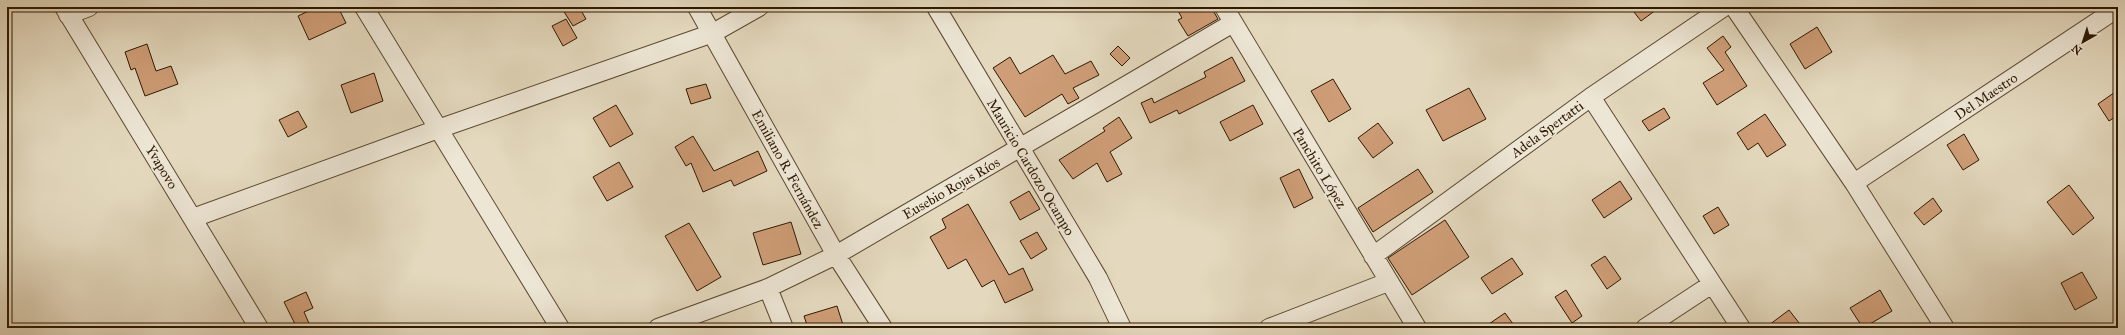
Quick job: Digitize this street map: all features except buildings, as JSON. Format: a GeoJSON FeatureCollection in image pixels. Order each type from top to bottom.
{"type":"FeatureCollection","features":[{"type":"Feature","properties":{"kind":"street"},"geometry":{"type":"LineString","coordinates":[[66,11],[89,7]]}},
{"type":"Feature","properties":{"kind":"street"},"geometry":{"type":"LineString","coordinates":[[364,7],[560,328]]}},
{"type":"Feature","properties":{"kind":"street","name":"Emiliano R. Fernández"},"geometry":{"type":"LineString","coordinates":[[697,7],[713,32],[836,255],[883,328]]}},
{"type":"Feature","properties":{"kind":"street"},"geometry":{"type":"LineString","coordinates":[[193,218],[438,129],[713,32],[759,7]]}},
{"type":"Feature","properties":{"kind":"street","name":"Mauricio Cardozo Ocampo"},"geometry":{"type":"LineString","coordinates":[[936,7],[1098,278],[1122,328]]}},
{"type":"Feature","properties":{"kind":"street","name":"Panchito López"},"geometry":{"type":"LineString","coordinates":[[1224,7],[1372,256],[1417,328]]}},
{"type":"Feature","properties":{"kind":"street","name":"Adela Spertatti"},"geometry":{"type":"LineString","coordinates":[[1372,256],[1591,98],[1724,7]]}},
{"type":"Feature","properties":{"kind":"street"},"geometry":{"type":"LineString","coordinates":[[1734,7],[1854,183],[1944,328]]}},
{"type":"Feature","properties":{"kind":"street","name":"Del Maestro"},"geometry":{"type":"LineString","coordinates":[[1854,183],[2118,8]]}},
{"type":"Feature","properties":{"kind":"street","name":"Yvapovo"},"geometry":{"type":"LineString","coordinates":[[66,11],[260,328]]}},
{"type":"Feature","properties":{"kind":"street","name":"Eusebio Rojas Ríos"},"geometry":{"type":"LineString","coordinates":[[658,328],[768,288],[836,255],[1233,23]]}},
{"type":"Feature","properties":{"kind":"street"},"geometry":{"type":"LineString","coordinates":[[1591,98],[1741,328]]}},
{"type":"Feature","properties":{"kind":"street"},"geometry":{"type":"LineString","coordinates":[[1269,328],[1388,282]]}},
{"type":"Feature","properties":{"kind":"street"},"geometry":{"type":"LineString","coordinates":[[1645,328],[1712,284]]}},
{"type":"Feature","properties":{"kind":"street"},"geometry":{"type":"LineString","coordinates":[[768,288],[784,328]]}}]}
